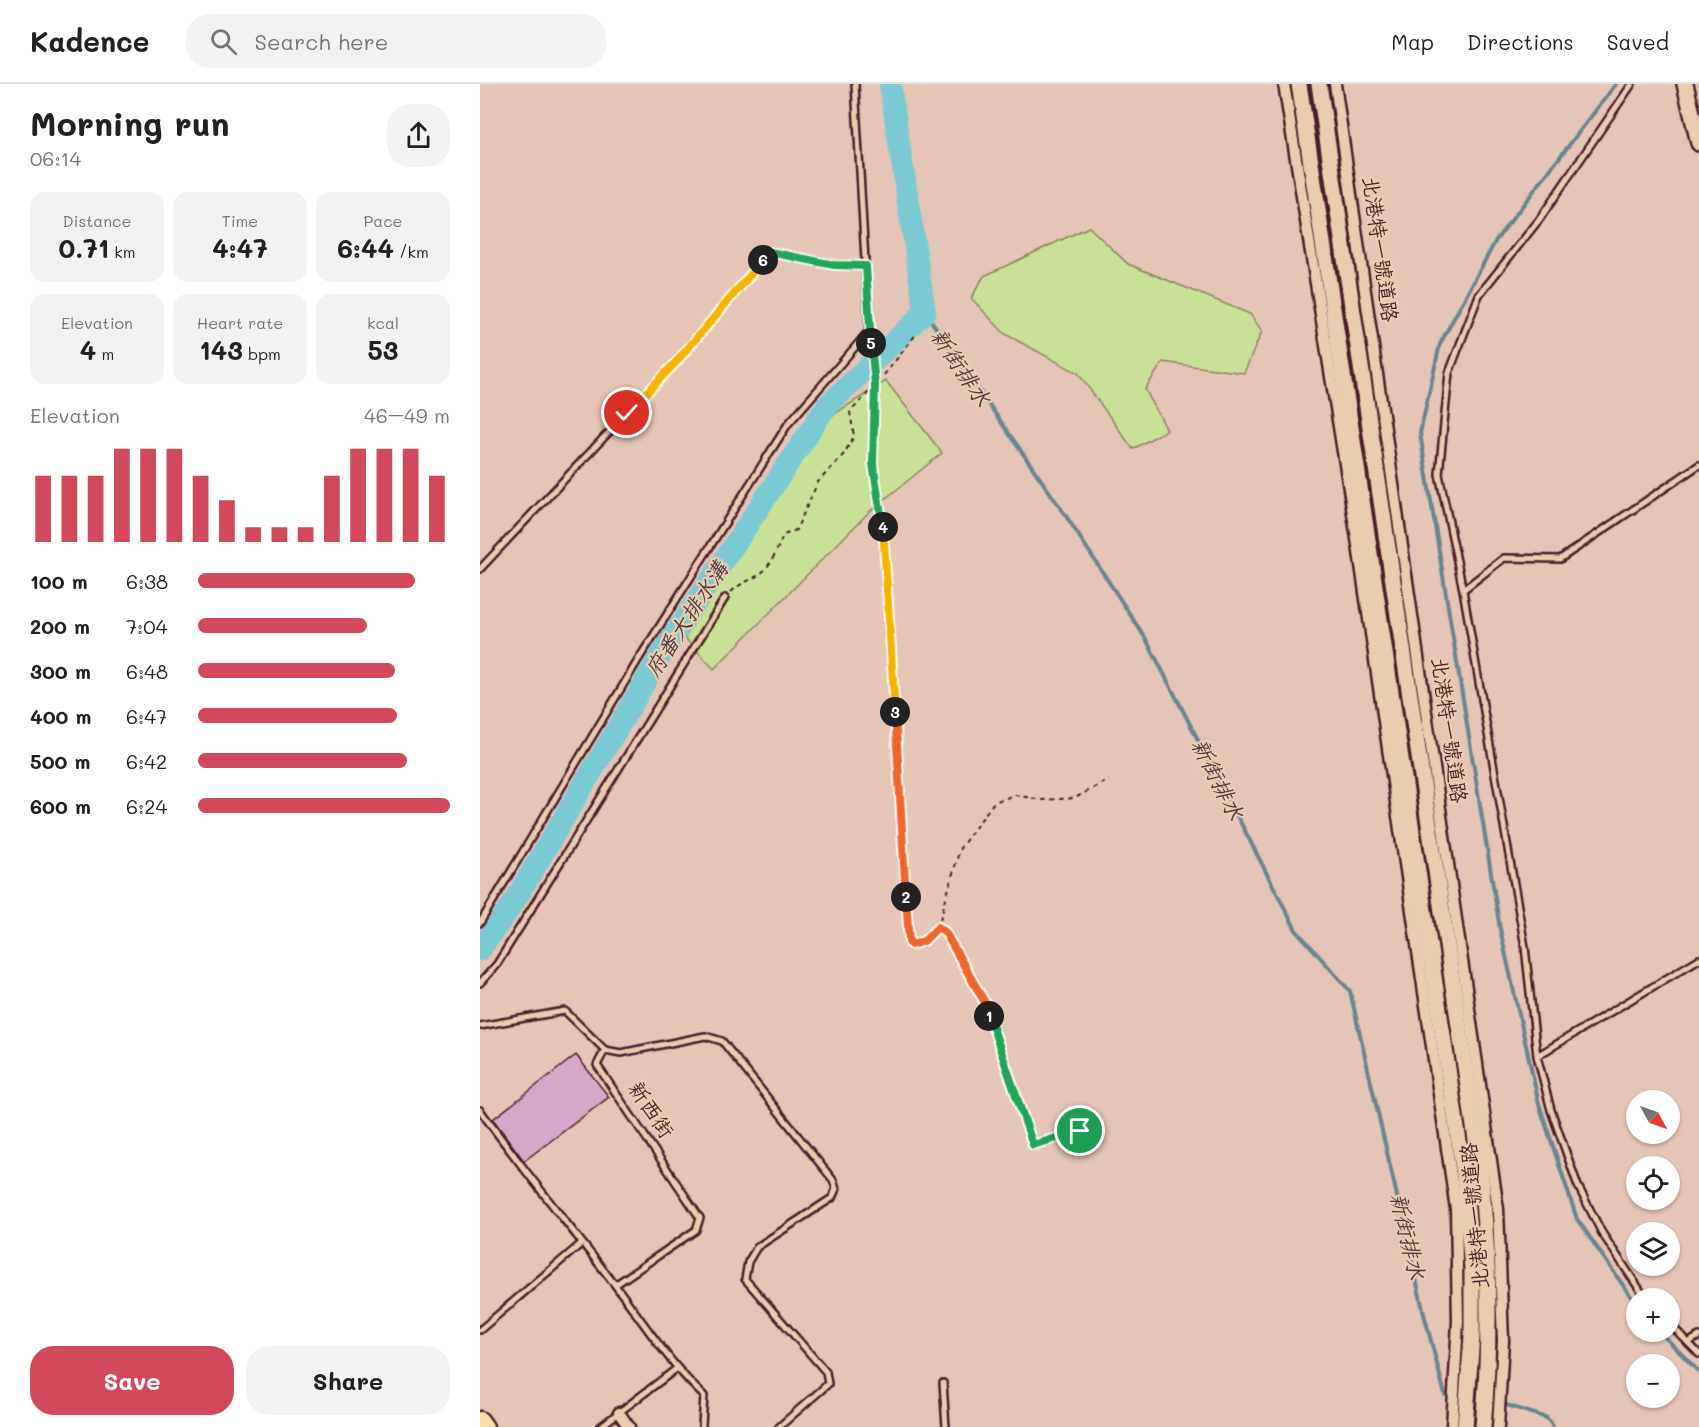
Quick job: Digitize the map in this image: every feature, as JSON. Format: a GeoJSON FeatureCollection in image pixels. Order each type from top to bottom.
{"type":"FeatureCollection","features":[{"type":"Feature","properties":{"kind":"main road"},"geometry":{"type":"LineString","coordinates":[[480,1420],[485,1427]]}},
{"type":"Feature","properties":{"kind":"street","name":"北港特一號道路"},"geometry":{"type":"LineString","coordinates":[[1284,84],[1358,545],[1456,1209],[1458,1321],[1463,1379]]}},
{"type":"Feature","properties":{"kind":"street","name":"北港特一號道路"},"geometry":{"type":"LineString","coordinates":[[1299,84],[1464,1175],[1472,1269],[1463,1379]]}},
{"type":"Feature","properties":{"kind":"street","name":"北港特一號道路"},"geometry":{"type":"LineString","coordinates":[[1319,84],[1480,1167],[1488,1266],[1493,1383]]}},
{"type":"Feature","properties":{"kind":"street","name":"北港特一號道路"},"geometry":{"type":"LineString","coordinates":[[1335,84],[1498,1209],[1503,1282],[1493,1383]]}},
{"type":"Feature","properties":{"kind":"street"},"geometry":{"type":"LineString","coordinates":[[1685,84],[1699,143]]}},
{"type":"Feature","properties":{"kind":"street"},"geometry":{"type":"LineString","coordinates":[[1452,1427],[1460,1409],[1463,1379]]}},
{"type":"Feature","properties":{"kind":"street"},"geometry":{"type":"LineString","coordinates":[[1493,1383],[1489,1418],[1498,1427]]}},
{"type":"Feature","properties":{"kind":"street"},"geometry":{"type":"LineString","coordinates":[[1460,1409],[1465,1427]]}},
{"type":"Feature","properties":{"kind":"street"},"geometry":{"type":"LineString","coordinates":[[619,1413],[629,1427]]}},
{"type":"Feature","properties":{"kind":"lane"},"geometry":{"type":"LineString","coordinates":[[855,84],[869,331],[875,385]]}},
{"type":"Feature","properties":{"kind":"lane"},"geometry":{"type":"LineString","coordinates":[[1632,84],[1539,219],[1479,295],[1449,372],[1439,474],[1463,590],[1525,947],[1537,1056],[1551,1110],[1578,1186],[1602,1233],[1639,1288]]}},
{"type":"Feature","properties":{"kind":"lane"},"geometry":{"type":"LineString","coordinates":[[480,569],[676,362],[770,252],[834,265],[866,266]]}},
{"type":"Feature","properties":{"kind":"lane"},"geometry":{"type":"LineString","coordinates":[[480,923],[640,657],[788,424],[869,331]]}},
{"type":"Feature","properties":{"kind":"lane"},"geometry":{"type":"LineString","coordinates":[[1463,590],[1504,558],[1560,559],[1699,465]]}},
{"type":"Feature","properties":{"kind":"lane"},"geometry":{"type":"LineString","coordinates":[[480,983],[497,964],[725,598]]}},
{"type":"Feature","properties":{"kind":"lane"},"geometry":{"type":"LineString","coordinates":[[1537,1056],[1699,959]]}},
{"type":"Feature","properties":{"kind":"lane"},"geometry":{"type":"LineString","coordinates":[[480,1026],[565,1011],[605,1050],[621,1053],[705,1036],[717,1037],[833,1180],[836,1189],[832,1198],[757,1247],[746,1270],[745,1279],[826,1372],[828,1379],[828,1384],[779,1427]]}},
{"type":"Feature","properties":{"kind":"lane","name":"新西街"},"geometry":{"type":"LineString","coordinates":[[605,1050],[597,1065],[700,1218],[696,1230],[615,1285]]}},
{"type":"Feature","properties":{"kind":"lane"},"geometry":{"type":"LineString","coordinates":[[480,1110],[531,1180],[615,1285],[676,1369],[704,1396],[702,1425]]}},
{"type":"Feature","properties":{"kind":"lane"},"geometry":{"type":"LineString","coordinates":[[480,1330],[582,1243]]}},
{"type":"Feature","properties":{"kind":"lane"},"geometry":{"type":"LineString","coordinates":[[1680,1335],[1699,1354]]}},
{"type":"Feature","properties":{"kind":"lane"},"geometry":{"type":"LineString","coordinates":[[1688,1343],[1699,1336]]}},
{"type":"Feature","properties":{"kind":"lane"},"geometry":{"type":"LineString","coordinates":[[600,1427],[676,1369]]}},
{"type":"Feature","properties":{"kind":"lane"},"geometry":{"type":"LineString","coordinates":[[943,1383],[946,1427]]}},
{"type":"Feature","properties":{"kind":"path"},"geometry":{"type":"LineString","coordinates":[[725,598],[741,582],[760,574],[770,563],[784,535],[796,530],[818,482],[844,454],[854,436],[850,412],[917,333]]}},
{"type":"Feature","properties":{"kind":"path"},"geometry":{"type":"LineString","coordinates":[[875,385],[873,464],[883,523],[911,945],[924,941],[938,927],[960,848],[994,802],[1016,795],[1042,800],[1075,798],[1109,780]]}},
{"type":"Feature","properties":{"kind":"path"},"geometry":{"type":"LineString","coordinates":[[938,927],[945,932],[984,1001],[1033,1145],[1080,1131]]}},
{"type":"Feature","properties":{"kind":"green space"},"geometry":{"type":"Polygon","coordinates":[[[1089,227],[1128,264],[1250,314],[1262,331],[1244,373],[1163,362],[1145,389],[1167,430],[1133,449],[1078,373],[1005,334],[971,298],[984,276],[1089,227]]]}},
{"type":"Feature","properties":{"kind":"green space"},"geometry":{"type":"Polygon","coordinates":[[[886,381],[942,453],[869,512],[714,669],[685,638],[722,573],[828,418],[886,381]]]}},
{"type":"Feature","properties":{"kind":"building"},"geometry":{"type":"Polygon","coordinates":[[[576,1055],[609,1097],[524,1161],[493,1119],[576,1055]]]}},
{"type":"Feature","properties":{"kind":"waterway","name":"府番大排水溝"},"geometry":{"type":"LineString","coordinates":[[480,950],[512,905],[663,652],[826,407],[925,312],[890,84]]}},
{"type":"Feature","properties":{"kind":"waterway"},"geometry":{"type":"LineString","coordinates":[[1616,84],[1496,240],[1440,344],[1420,433],[1500,929],[1539,1104],[1577,1219],[1626,1290]]}},
{"type":"Feature","properties":{"kind":"waterway","name":"新街排水"},"geometry":{"type":"LineString","coordinates":[[925,312],[1066,516],[1146,639],[1296,930],[1350,991],[1424,1314],[1445,1395],[1453,1395]]}},
{"type":"Feature","properties":{"kind":"waterway"},"geometry":{"type":"LineString","coordinates":[[1670,1342],[1699,1372]]}},
{"type":"Feature","properties":{"kind":"waterway","name":"新街排水"},"geometry":{"type":"LineString","coordinates":[[1488,1399],[1547,1418],[1553,1427]]}},
{"type":"Feature","properties":{"kind":"route"},"geometry":{"type":"LineString","coordinates":[[627,413],[676,362],[770,252],[834,265],[866,266],[869,331],[875,385],[873,464],[883,523],[909,942],[911,945],[924,941],[938,927],[945,932],[984,1001],[1033,1145],[1080,1131]]}}]}
